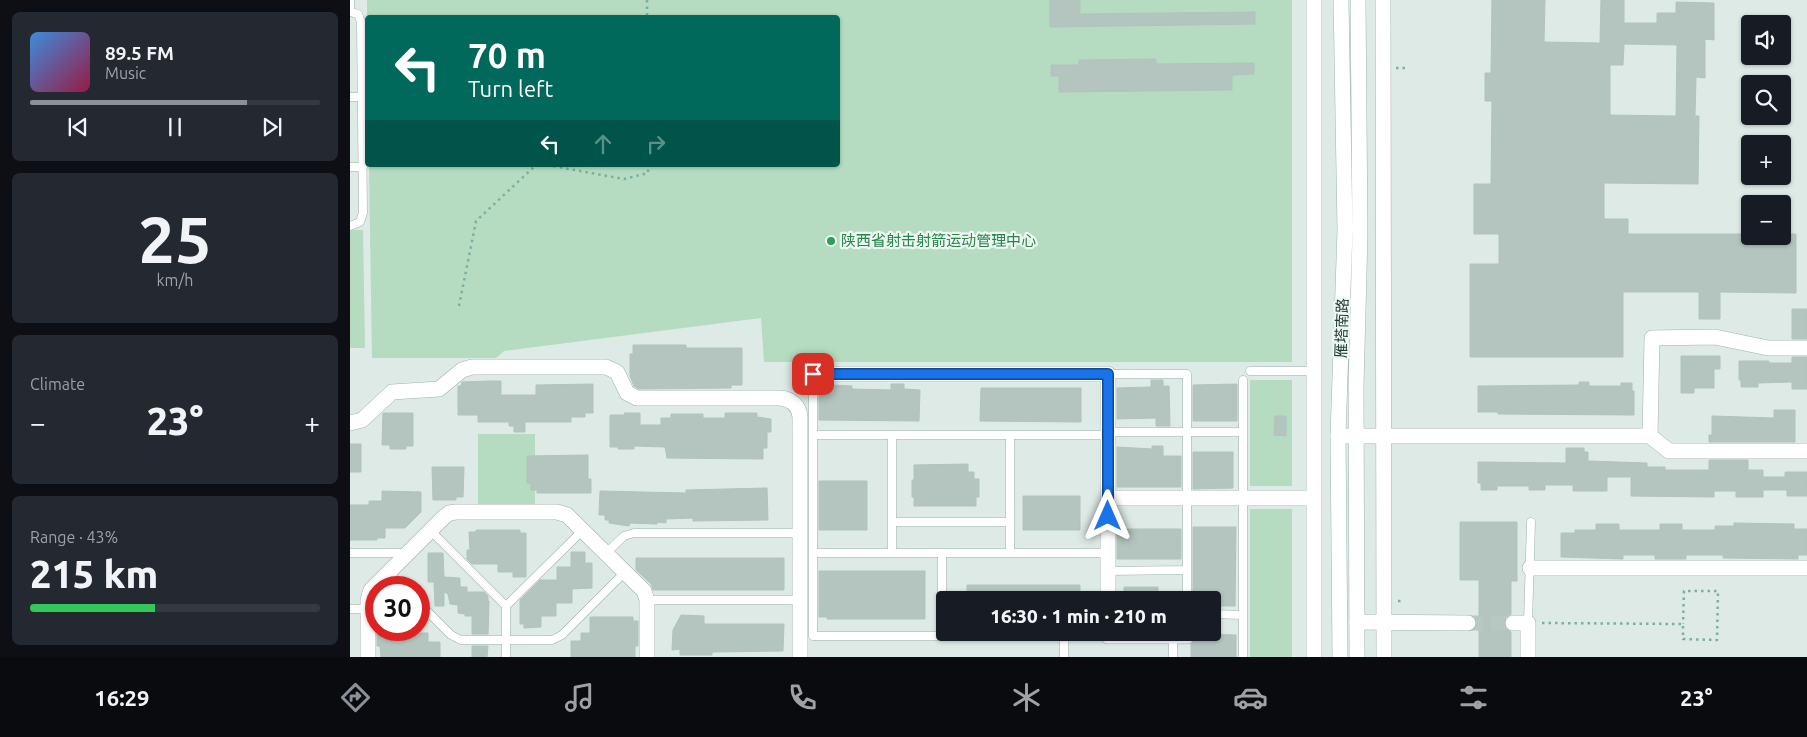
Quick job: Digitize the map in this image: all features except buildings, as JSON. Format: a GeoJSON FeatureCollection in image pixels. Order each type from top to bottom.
{"type":"FeatureCollection","features":[{"type":"Feature","properties":{"kind":"street"},"geometry":{"type":"LineString","coordinates":[[1314,0],[1314,657]]}},
{"type":"Feature","properties":{"kind":"street","name":"雁塔南路"},"geometry":{"type":"LineString","coordinates":[[1340,657],[1338,436],[1345,230],[1341,0]]}},
{"type":"Feature","properties":{"kind":"street","name":"雁塔南路"},"geometry":{"type":"LineString","coordinates":[[1357,657],[1356,435],[1360,234],[1358,0]]}},
{"type":"Feature","properties":{"kind":"street"},"geometry":{"type":"LineString","coordinates":[[1383,0],[1384,657]]}},
{"type":"Feature","properties":{"kind":"street"},"geometry":{"type":"LineString","coordinates":[[1650,436],[1652,338],[1715,337],[1768,348],[1807,348]]}},
{"type":"Feature","properties":{"kind":"street"},"geometry":{"type":"LineString","coordinates":[[350,423],[362,420],[392,392],[439,389],[462,370],[472,367],[606,367],[617,372],[627,393],[637,398],[784,398],[794,404],[799,413],[800,657]]}},
{"type":"Feature","properties":{"kind":"street"},"geometry":{"type":"LineString","coordinates":[[813,374],[1108,374],[1108,591]]}},
{"type":"Feature","properties":{"kind":"street"},"geometry":{"type":"LineString","coordinates":[[1338,436],[1650,436],[1669,451],[1807,451]]}},
{"type":"Feature","properties":{"kind":"street"},"geometry":{"type":"LineString","coordinates":[[1108,498],[1314,498]]}},
{"type":"Feature","properties":{"kind":"street"},"geometry":{"type":"LineString","coordinates":[[384,576],[445,515],[452,512],[557,512],[567,515],[644,591],[647,600],[647,657]]}},
{"type":"Feature","properties":{"kind":"street"},"geometry":{"type":"LineString","coordinates":[[1530,568],[1807,568]]}},
{"type":"Feature","properties":{"kind":"street"},"geometry":{"type":"LineString","coordinates":[[1357,622],[1468,623]]}},
{"type":"Feature","properties":{"kind":"street"},"geometry":{"type":"LineString","coordinates":[[1512,623],[1528,623],[1528,657]]}},
{"type":"Feature","properties":{"kind":"street"},"geometry":{"type":"LineString","coordinates":[[368,641],[368,657]]}},
{"type":"Feature","properties":{"kind":"lane"},"geometry":{"type":"LineString","coordinates":[[350,0],[350,12],[358,14],[360,22],[363,167],[363,215],[358,224],[350,226]]}},
{"type":"Feature","properties":{"kind":"lane"},"geometry":{"type":"LineString","coordinates":[[350,97],[362,97]]}},
{"type":"Feature","properties":{"kind":"lane"},"geometry":{"type":"LineString","coordinates":[[350,167],[363,167]]}},
{"type":"Feature","properties":{"kind":"lane"},"geometry":{"type":"LineString","coordinates":[[1250,371],[1314,371]]}},
{"type":"Feature","properties":{"kind":"lane"},"geometry":{"type":"LineString","coordinates":[[813,374],[813,636],[936,636]]}},
{"type":"Feature","properties":{"kind":"lane"},"geometry":{"type":"LineString","coordinates":[[1108,374],[1187,374],[1187,591]]}},
{"type":"Feature","properties":{"kind":"lane"},"geometry":{"type":"LineString","coordinates":[[1242,380],[1242,657]]}},
{"type":"Feature","properties":{"kind":"lane"},"geometry":{"type":"LineString","coordinates":[[813,435],[1242,432]]}},
{"type":"Feature","properties":{"kind":"lane"},"geometry":{"type":"LineString","coordinates":[[892,435],[892,553]]}},
{"type":"Feature","properties":{"kind":"lane"},"geometry":{"type":"LineString","coordinates":[[1010,435],[1010,553]]}},
{"type":"Feature","properties":{"kind":"lane"},"geometry":{"type":"LineString","coordinates":[[892,522],[1010,522]]}},
{"type":"Feature","properties":{"kind":"lane"},"geometry":{"type":"LineString","coordinates":[[1528,623],[1531,522]]}},
{"type":"Feature","properties":{"kind":"lane"},"geometry":{"type":"LineString","coordinates":[[430,530],[506,606],[506,657]]}},
{"type":"Feature","properties":{"kind":"lane"},"geometry":{"type":"LineString","coordinates":[[506,606],[583,530]]}},
{"type":"Feature","properties":{"kind":"lane"},"geometry":{"type":"LineString","coordinates":[[606,553],[624,536],[634,533],[800,533]]}},
{"type":"Feature","properties":{"kind":"lane"},"geometry":{"type":"LineString","coordinates":[[350,553],[407,553]]}},
{"type":"Feature","properties":{"kind":"lane"},"geometry":{"type":"LineString","coordinates":[[813,553],[1108,553]]}},
{"type":"Feature","properties":{"kind":"lane"},"geometry":{"type":"LineString","coordinates":[[942,553],[942,591]]}},
{"type":"Feature","properties":{"kind":"lane"},"geometry":{"type":"LineString","coordinates":[[1108,571],[1187,570]]}},
{"type":"Feature","properties":{"kind":"lane"},"geometry":{"type":"LineString","coordinates":[[388,572],[392,576]]}},
{"type":"Feature","properties":{"kind":"lane"},"geometry":{"type":"LineString","coordinates":[[430,614],[457,639],[548,640],[559,637],[625,572]]}},
{"type":"Feature","properties":{"kind":"lane"},"geometry":{"type":"LineString","coordinates":[[647,600],[800,600]]}},
{"type":"Feature","properties":{"kind":"lane"},"geometry":{"type":"LineString","coordinates":[[350,609],[365,609]]}},
{"type":"Feature","properties":{"kind":"lane"},"geometry":{"type":"LineString","coordinates":[[1221,614],[1242,615]]}},
{"type":"Feature","properties":{"kind":"lane"},"geometry":{"type":"LineString","coordinates":[[1064,641],[1064,657]]}},
{"type":"Feature","properties":{"kind":"lane"},"geometry":{"type":"LineString","coordinates":[[1173,657],[1180,641]]}},
{"type":"Feature","properties":{"kind":"path"},"geometry":{"type":"LineString","coordinates":[[646,0],[647,15]]}},
{"type":"Feature","properties":{"kind":"path"},"geometry":{"type":"LineString","coordinates":[[459,306],[476,221],[534,167]]}},
{"type":"Feature","properties":{"kind":"path"},"geometry":{"type":"LineString","coordinates":[[558,167],[624,179],[648,173],[648,167]]}},
{"type":"Feature","properties":{"kind":"path"},"geometry":{"type":"LineString","coordinates":[[1684,591],[1718,592],[1717,640],[1683,639],[1683,624],[1684,591]]}},
{"type":"Feature","properties":{"kind":"path"},"geometry":{"type":"LineString","coordinates":[[1528,623],[1683,624]]}},
{"type":"Feature","properties":{"kind":"green space","name":"陕西省射击射箭运动管理中心"},"geometry":{"type":"Polygon","coordinates":[[[367,0],[1292,0],[1292,362],[764,362],[761,318],[504,351],[496,358],[372,358],[369,167],[840,167],[840,15],[367,15],[367,0]]]}},
{"type":"Feature","properties":{"kind":"green space"},"geometry":{"type":"Polygon","coordinates":[[[350,230],[363,230],[365,348],[350,348],[350,230]]]}},
{"type":"Feature","properties":{"kind":"green space"},"geometry":{"type":"Polygon","coordinates":[[[1250,380],[1292,380],[1292,486],[1250,486],[1250,380]]]}},
{"type":"Feature","properties":{"kind":"green space"},"geometry":{"type":"Polygon","coordinates":[[[478,434],[535,434],[535,504],[478,504],[478,434]]]}},
{"type":"Feature","properties":{"kind":"green space"},"geometry":{"type":"Polygon","coordinates":[[[1250,509],[1292,509],[1292,657],[1250,657],[1250,509]]]}},
{"type":"Feature","properties":{"kind":"tunnel"},"geometry":{"type":"LineString","coordinates":[[1468,623],[1513,623]]}},
{"type":"Feature","properties":{"kind":"place","name":"陕西省射击射箭运动管理中心"},"geometry":{"type":"Point","coordinates":[831,241]}},
{"type":"Feature","properties":{"kind":"route"},"geometry":{"type":"LineString","coordinates":[[813,374],[1108,374],[1108,516]]}}]}
